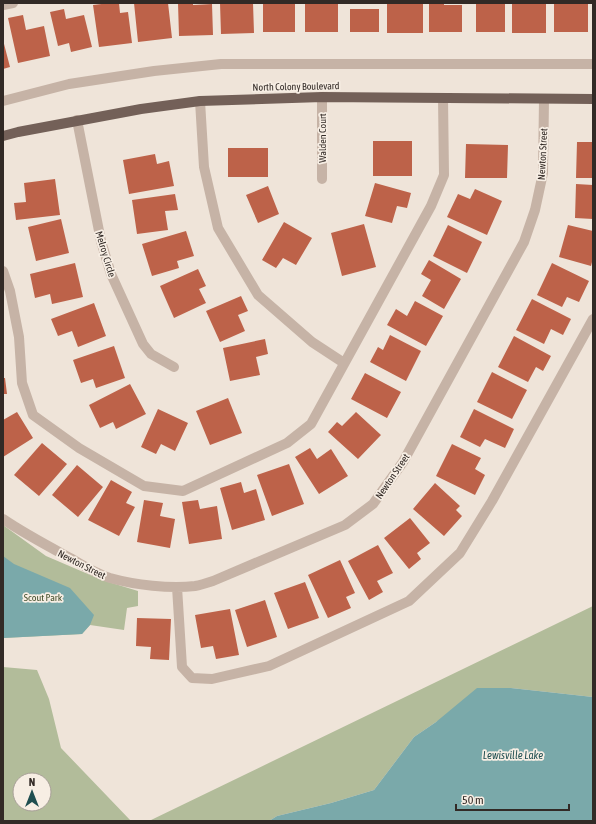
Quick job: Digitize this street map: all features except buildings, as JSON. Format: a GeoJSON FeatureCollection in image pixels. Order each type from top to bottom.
{"type":"FeatureCollection","features":[{"type":"Feature","properties":{"kind":"main road","name":"North Colony Boulevard"},"geometry":{"type":"LineString","coordinates":[[3,136],[78,120],[200,101],[322,97],[593,99]]}},
{"type":"Feature","properties":{"kind":"street"},"geometry":{"type":"LineString","coordinates":[[3,6],[14,3]]}},
{"type":"Feature","properties":{"kind":"street"},"geometry":{"type":"LineString","coordinates":[[3,101],[69,84],[154,71],[221,64],[593,64]]}},
{"type":"Feature","properties":{"kind":"street","name":"Walden Court"},"geometry":{"type":"LineString","coordinates":[[322,97],[322,179]]}},
{"type":"Feature","properties":{"kind":"street"},"geometry":{"type":"LineString","coordinates":[[3,271],[10,291],[19,337],[22,383],[34,415],[79,448],[144,486],[183,491],[287,443],[311,424],[431,206],[444,175],[443,98]]}},
{"type":"Feature","properties":{"kind":"street","name":"Newton Street"},"geometry":{"type":"LineString","coordinates":[[3,519],[54,550],[109,578],[144,584],[177,587],[196,586],[220,578],[345,525],[373,504],[403,462],[524,242],[535,210],[543,173],[544,99]]}},
{"type":"Feature","properties":{"kind":"street"},"geometry":{"type":"LineString","coordinates":[[200,101],[204,167],[218,228],[258,295],[312,342],[344,363]]}},
{"type":"Feature","properties":{"kind":"street","name":"Melroy Circle"},"geometry":{"type":"LineString","coordinates":[[78,120],[101,241],[111,274],[143,344],[151,354],[174,367]]}},
{"type":"Feature","properties":{"kind":"street"},"geometry":{"type":"LineString","coordinates":[[177,587],[182,667],[192,678],[205,679],[212,679],[269,666],[409,601],[460,553],[492,501],[593,319]]}},
{"type":"Feature","properties":{"kind":"green space","name":"Scout Park"},"geometry":{"type":"Polygon","coordinates":[[[3,525],[46,556],[102,580],[138,591],[138,606],[127,608],[124,630],[90,625],[82,634],[3,638],[3,525]]]}},
{"type":"Feature","properties":{"kind":"green space"},"geometry":{"type":"Polygon","coordinates":[[[593,606],[593,697],[511,688],[436,722],[414,737],[374,790],[331,803],[277,816],[269,821],[149,821],[593,606]]]}},
{"type":"Feature","properties":{"kind":"green space"},"geometry":{"type":"Polygon","coordinates":[[[3,667],[37,670],[49,699],[61,748],[131,821],[3,821],[3,667]]]}},
{"type":"Feature","properties":{"kind":"water"},"geometry":{"type":"Polygon","coordinates":[[[3,556],[14,564],[70,588],[94,615],[90,625],[82,634],[3,638],[3,556]]]}},
{"type":"Feature","properties":{"kind":"water","name":"Lewisville Lake"},"geometry":{"type":"Polygon","coordinates":[[[477,688],[511,688],[593,697],[593,821],[269,821],[277,816],[331,803],[374,790],[414,737],[436,722],[477,688]]]}}]}
